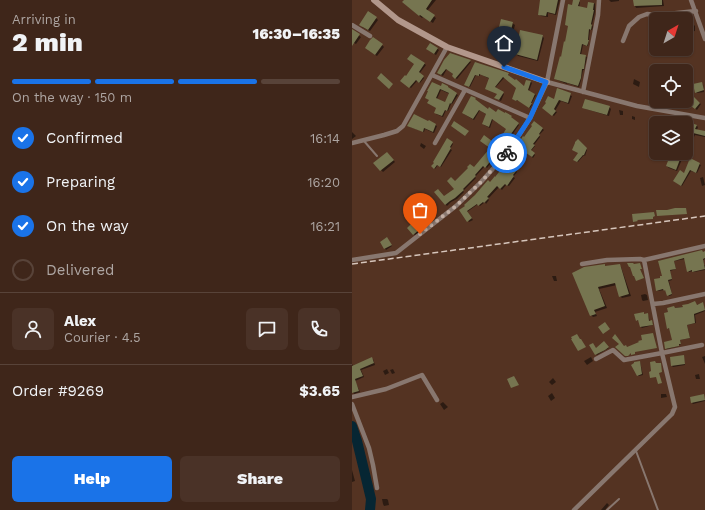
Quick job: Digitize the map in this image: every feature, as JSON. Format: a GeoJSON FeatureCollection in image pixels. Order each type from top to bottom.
{"type":"FeatureCollection","features":[{"type":"Feature","properties":{"kind":"street"},"geometry":{"type":"LineString","coordinates":[[374,0],[398,20],[447,47],[546,82],[637,106],[705,118]]}},
{"type":"Feature","properties":{"kind":"street"},"geometry":{"type":"LineString","coordinates":[[352,260],[396,253],[456,206],[481,182],[509,151],[530,118],[546,82],[563,0]]}},
{"type":"Feature","properties":{"kind":"street"},"geometry":{"type":"LineString","coordinates":[[583,92],[598,15],[599,0]]}},
{"type":"Feature","properties":{"kind":"street"},"geometry":{"type":"LineString","coordinates":[[691,0],[705,39]]}},
{"type":"Feature","properties":{"kind":"street"},"geometry":{"type":"LineString","coordinates":[[623,41],[629,26],[639,17],[647,14],[658,15],[696,11]]}},
{"type":"Feature","properties":{"kind":"street"},"geometry":{"type":"LineString","coordinates":[[352,25],[370,36]]}},
{"type":"Feature","properties":{"kind":"street"},"geometry":{"type":"LineString","coordinates":[[352,143],[397,131],[402,126],[447,47]]}},
{"type":"Feature","properties":{"kind":"street"},"geometry":{"type":"LineString","coordinates":[[432,75],[530,118]]}},
{"type":"Feature","properties":{"kind":"street"},"geometry":{"type":"LineString","coordinates":[[434,143],[465,90]]}},
{"type":"Feature","properties":{"kind":"street"},"geometry":{"type":"LineString","coordinates":[[582,264],[607,260],[644,260],[705,246]]}},
{"type":"Feature","properties":{"kind":"street"},"geometry":{"type":"LineString","coordinates":[[574,510],[672,414],[675,406],[662,353],[644,260]]}},
{"type":"Feature","properties":{"kind":"street"},"geometry":{"type":"LineString","coordinates":[[653,304],[705,294]]}},
{"type":"Feature","properties":{"kind":"street"},"geometry":{"type":"LineString","coordinates":[[596,359],[613,350],[624,360],[702,345]]}},
{"type":"Feature","properties":{"kind":"street"},"geometry":{"type":"LineString","coordinates":[[352,397],[386,390],[422,375],[437,400]]}},
{"type":"Feature","properties":{"kind":"street"},"geometry":{"type":"LineString","coordinates":[[352,404],[369,448],[377,488]]}},
{"type":"Feature","properties":{"kind":"lane"},"geometry":{"type":"LineString","coordinates":[[363,140],[377,156]]}},
{"type":"Feature","properties":{"kind":"lane"},"geometry":{"type":"LineString","coordinates":[[635,450],[658,510]]}},
{"type":"Feature","properties":{"kind":"lane"},"geometry":{"type":"LineString","coordinates":[[607,510],[619,499]]}},
{"type":"Feature","properties":{"kind":"building"},"geometry":{"type":"Polygon","coordinates":[[[404,0],[432,0],[426,9],[435,15],[430,22],[420,15],[419,16],[402,2],[404,0]]]}},
{"type":"Feature","properties":{"kind":"building"},"geometry":{"type":"Polygon","coordinates":[[[540,0],[558,0],[555,14],[547,12],[546,16],[538,15],[540,0]]]}},
{"type":"Feature","properties":{"kind":"building"},"geometry":{"type":"Polygon","coordinates":[[[573,0],[580,0],[578,6],[587,8],[588,2],[594,3],[591,30],[589,29],[589,40],[587,46],[582,44],[580,54],[586,55],[584,69],[582,69],[578,86],[554,79],[568,26],[565,25],[568,4],[572,5],[573,0]]]}},
{"type":"Feature","properties":{"kind":"building"},"geometry":{"type":"Polygon","coordinates":[[[633,0],[662,0],[662,5],[634,6],[633,0]]]}},
{"type":"Feature","properties":{"kind":"building"},"geometry":{"type":"Polygon","coordinates":[[[368,11],[377,17],[368,30],[359,25],[368,11]]]}},
{"type":"Feature","properties":{"kind":"building"},"geometry":{"type":"Polygon","coordinates":[[[501,19],[513,22],[506,51],[494,47],[501,19]]]}},
{"type":"Feature","properties":{"kind":"building"},"geometry":{"type":"Polygon","coordinates":[[[352,29],[360,34],[352,46],[352,29]]]}},
{"type":"Feature","properties":{"kind":"building"},"geometry":{"type":"Polygon","coordinates":[[[520,30],[543,35],[537,60],[515,54],[520,30]]]}},
{"type":"Feature","properties":{"kind":"building"},"geometry":{"type":"Polygon","coordinates":[[[373,37],[383,44],[375,55],[365,48],[373,37]]]}},
{"type":"Feature","properties":{"kind":"building"},"geometry":{"type":"Polygon","coordinates":[[[430,43],[438,48],[434,54],[426,49],[430,43]]]}},
{"type":"Feature","properties":{"kind":"building"},"geometry":{"type":"Polygon","coordinates":[[[450,53],[471,60],[455,79],[452,76],[453,74],[446,69],[441,75],[437,73],[444,60],[450,53]]]}},
{"type":"Feature","properties":{"kind":"building"},"geometry":{"type":"Polygon","coordinates":[[[411,54],[425,63],[419,72],[424,76],[419,83],[416,80],[409,88],[400,81],[405,75],[406,76],[414,64],[407,59],[411,54]]]}},
{"type":"Feature","properties":{"kind":"building"},"geometry":{"type":"Polygon","coordinates":[[[475,62],[509,73],[508,75],[515,80],[516,79],[524,86],[526,80],[531,81],[528,90],[535,94],[529,108],[517,100],[512,99],[516,88],[503,77],[495,87],[504,92],[499,100],[494,98],[497,94],[485,89],[489,78],[479,74],[479,76],[475,75],[469,87],[464,85],[475,62]]]}},
{"type":"Feature","properties":{"kind":"building"},"geometry":{"type":"Polygon","coordinates":[[[381,73],[393,84],[389,89],[377,78],[381,73]]]}},
{"type":"Feature","properties":{"kind":"building"},"geometry":{"type":"Polygon","coordinates":[[[432,82],[441,86],[442,83],[457,93],[451,104],[450,103],[447,111],[445,110],[442,116],[434,113],[436,108],[427,103],[429,100],[425,98],[432,82]],[[440,89],[436,98],[445,102],[449,93],[440,89]]]}},
{"type":"Feature","properties":{"kind":"building"},"geometry":{"type":"Polygon","coordinates":[[[702,82],[704,90],[695,93],[693,84],[702,82]]]}},
{"type":"Feature","properties":{"kind":"building"},"geometry":{"type":"Polygon","coordinates":[[[557,88],[571,93],[568,103],[559,100],[554,109],[556,111],[552,116],[542,108],[546,103],[545,102],[548,96],[554,99],[557,88]]]}},
{"type":"Feature","properties":{"kind":"building"},"geometry":{"type":"Polygon","coordinates":[[[471,96],[476,98],[475,99],[488,109],[489,107],[496,112],[498,109],[505,112],[519,123],[508,138],[503,134],[506,129],[492,119],[489,127],[482,124],[486,114],[479,110],[473,119],[462,113],[471,96]]]}},
{"type":"Feature","properties":{"kind":"building"},"geometry":{"type":"Polygon","coordinates":[[[694,97],[700,103],[695,109],[693,108],[694,97]]]}},
{"type":"Feature","properties":{"kind":"building"},"geometry":{"type":"Polygon","coordinates":[[[585,99],[610,106],[607,115],[582,108],[585,99]]]}},
{"type":"Feature","properties":{"kind":"building"},"geometry":{"type":"Polygon","coordinates":[[[414,114],[436,124],[433,132],[424,128],[423,132],[407,126],[414,114]]]}},
{"type":"Feature","properties":{"kind":"building"},"geometry":{"type":"Polygon","coordinates":[[[454,121],[469,131],[465,136],[451,126],[454,121]]]}},
{"type":"Feature","properties":{"kind":"building"},"geometry":{"type":"Polygon","coordinates":[[[534,121],[543,128],[531,150],[535,153],[532,157],[526,153],[514,167],[517,170],[507,186],[505,184],[500,189],[497,186],[487,197],[489,198],[484,203],[483,202],[478,206],[477,204],[467,211],[472,218],[467,222],[459,210],[465,206],[464,205],[488,180],[490,182],[495,177],[506,161],[508,162],[516,153],[514,151],[519,146],[517,145],[532,126],[531,125],[534,121]]]}},
{"type":"Feature","properties":{"kind":"building"},"geometry":{"type":"Polygon","coordinates":[[[693,124],[697,125],[695,129],[705,131],[705,136],[693,133],[693,124]]]}},
{"type":"Feature","properties":{"kind":"building"},"geometry":{"type":"Polygon","coordinates":[[[484,135],[501,148],[485,168],[483,166],[475,175],[476,176],[463,189],[464,190],[445,205],[434,192],[438,189],[444,196],[454,189],[447,181],[451,177],[455,181],[470,164],[474,167],[490,148],[480,141],[484,135]]]}},
{"type":"Feature","properties":{"kind":"building"},"geometry":{"type":"Polygon","coordinates":[[[447,138],[453,142],[450,147],[451,148],[440,167],[437,165],[434,169],[431,166],[447,138]]]}},
{"type":"Feature","properties":{"kind":"building"},"geometry":{"type":"Polygon","coordinates":[[[578,139],[587,148],[584,155],[577,162],[573,160],[578,153],[572,150],[578,139]]]}},
{"type":"Feature","properties":{"kind":"building"},"geometry":{"type":"Polygon","coordinates":[[[387,152],[394,160],[380,171],[373,163],[387,152]]]}},
{"type":"Feature","properties":{"kind":"building"},"geometry":{"type":"Polygon","coordinates":[[[668,160],[680,160],[676,170],[666,166],[668,160]]]}},
{"type":"Feature","properties":{"kind":"building"},"geometry":{"type":"Polygon","coordinates":[[[689,160],[693,160],[700,163],[696,173],[690,170],[681,186],[673,181],[680,170],[684,173],[689,160]]]}},
{"type":"Feature","properties":{"kind":"building"},"geometry":{"type":"Polygon","coordinates":[[[686,208],[687,214],[657,216],[656,210],[686,208]]]}},
{"type":"Feature","properties":{"kind":"building"},"geometry":{"type":"Polygon","coordinates":[[[654,212],[655,216],[653,219],[637,220],[638,221],[633,222],[632,214],[654,212]]]}},
{"type":"Feature","properties":{"kind":"building"},"geometry":{"type":"Polygon","coordinates":[[[412,223],[419,230],[413,235],[407,228],[412,223]]]}},
{"type":"Feature","properties":{"kind":"building"},"geometry":{"type":"Polygon","coordinates":[[[387,237],[392,245],[384,249],[380,242],[387,237]]]}},
{"type":"Feature","properties":{"kind":"building"},"geometry":{"type":"Polygon","coordinates":[[[702,250],[703,252],[705,251],[705,258],[703,259],[705,269],[687,272],[684,258],[674,261],[676,269],[670,270],[672,279],[668,280],[672,294],[667,296],[665,290],[664,291],[663,289],[656,291],[654,279],[662,276],[658,261],[702,250]]]}},
{"type":"Feature","properties":{"kind":"building"},"geometry":{"type":"Polygon","coordinates":[[[627,263],[640,263],[642,269],[640,269],[644,278],[636,281],[627,263]]]}},
{"type":"Feature","properties":{"kind":"building"},"geometry":{"type":"Polygon","coordinates":[[[605,264],[605,266],[620,264],[629,294],[619,297],[615,283],[598,287],[605,306],[594,310],[596,314],[590,316],[572,273],[584,267],[605,264]]]}},
{"type":"Feature","properties":{"kind":"building"},"geometry":{"type":"Polygon","coordinates":[[[695,301],[697,305],[703,302],[705,310],[694,314],[695,323],[687,325],[690,338],[680,340],[681,344],[679,344],[679,346],[665,349],[664,342],[672,340],[669,328],[667,329],[664,313],[668,312],[667,308],[674,306],[675,308],[683,307],[682,305],[695,301]]]}},
{"type":"Feature","properties":{"kind":"building"},"geometry":{"type":"Polygon","coordinates":[[[644,312],[644,314],[648,313],[649,321],[652,320],[653,325],[640,327],[634,314],[644,312]]]}},
{"type":"Feature","properties":{"kind":"building"},"geometry":{"type":"Polygon","coordinates":[[[605,322],[610,329],[603,334],[598,327],[605,322]]]}},
{"type":"Feature","properties":{"kind":"building"},"geometry":{"type":"Polygon","coordinates":[[[653,333],[657,348],[635,352],[635,354],[631,355],[631,353],[628,356],[625,356],[615,347],[619,344],[612,338],[615,334],[624,346],[626,345],[627,347],[642,340],[641,335],[653,333]]]}},
{"type":"Feature","properties":{"kind":"building"},"geometry":{"type":"Polygon","coordinates":[[[577,334],[586,347],[578,351],[571,339],[571,337],[577,334]]]}},
{"type":"Feature","properties":{"kind":"building"},"geometry":{"type":"Polygon","coordinates":[[[604,341],[609,347],[595,355],[589,345],[593,343],[596,348],[604,341]]]}},
{"type":"Feature","properties":{"kind":"building"},"geometry":{"type":"Polygon","coordinates":[[[684,355],[685,364],[671,366],[670,357],[684,355]]]}},
{"type":"Feature","properties":{"kind":"building"},"geometry":{"type":"Polygon","coordinates":[[[372,357],[374,363],[360,369],[363,376],[355,379],[359,391],[352,393],[352,366],[372,357]]]}},
{"type":"Feature","properties":{"kind":"building"},"geometry":{"type":"Polygon","coordinates":[[[640,361],[642,374],[637,376],[631,365],[634,362],[640,361]]]}},
{"type":"Feature","properties":{"kind":"building"},"geometry":{"type":"Polygon","coordinates":[[[655,361],[656,363],[661,363],[662,372],[659,373],[662,383],[658,384],[656,377],[650,378],[649,372],[651,371],[650,362],[655,361]]]}},
{"type":"Feature","properties":{"kind":"building"},"geometry":{"type":"Polygon","coordinates":[[[514,376],[519,385],[511,388],[507,379],[514,376]]]}},
{"type":"Feature","properties":{"kind":"building"},"geometry":{"type":"Polygon","coordinates":[[[704,394],[705,400],[691,403],[690,397],[704,394]]]}},
{"type":"Feature","properties":{"kind":"waterway"},"geometry":{"type":"LineString","coordinates":[[352,426],[371,499],[370,510]]}},
{"type":"Feature","properties":{"kind":"railway"},"geometry":{"type":"LineString","coordinates":[[352,264],[705,216]]}},
{"type":"Feature","properties":{"kind":"way so far"},"geometry":{"type":"LineString","coordinates":[[420,234],[456,206],[481,182],[507,153]]}},
{"type":"Feature","properties":{"kind":"route"},"geometry":{"type":"LineString","coordinates":[[504,67],[546,82],[530,118],[507,153]]}}]}
